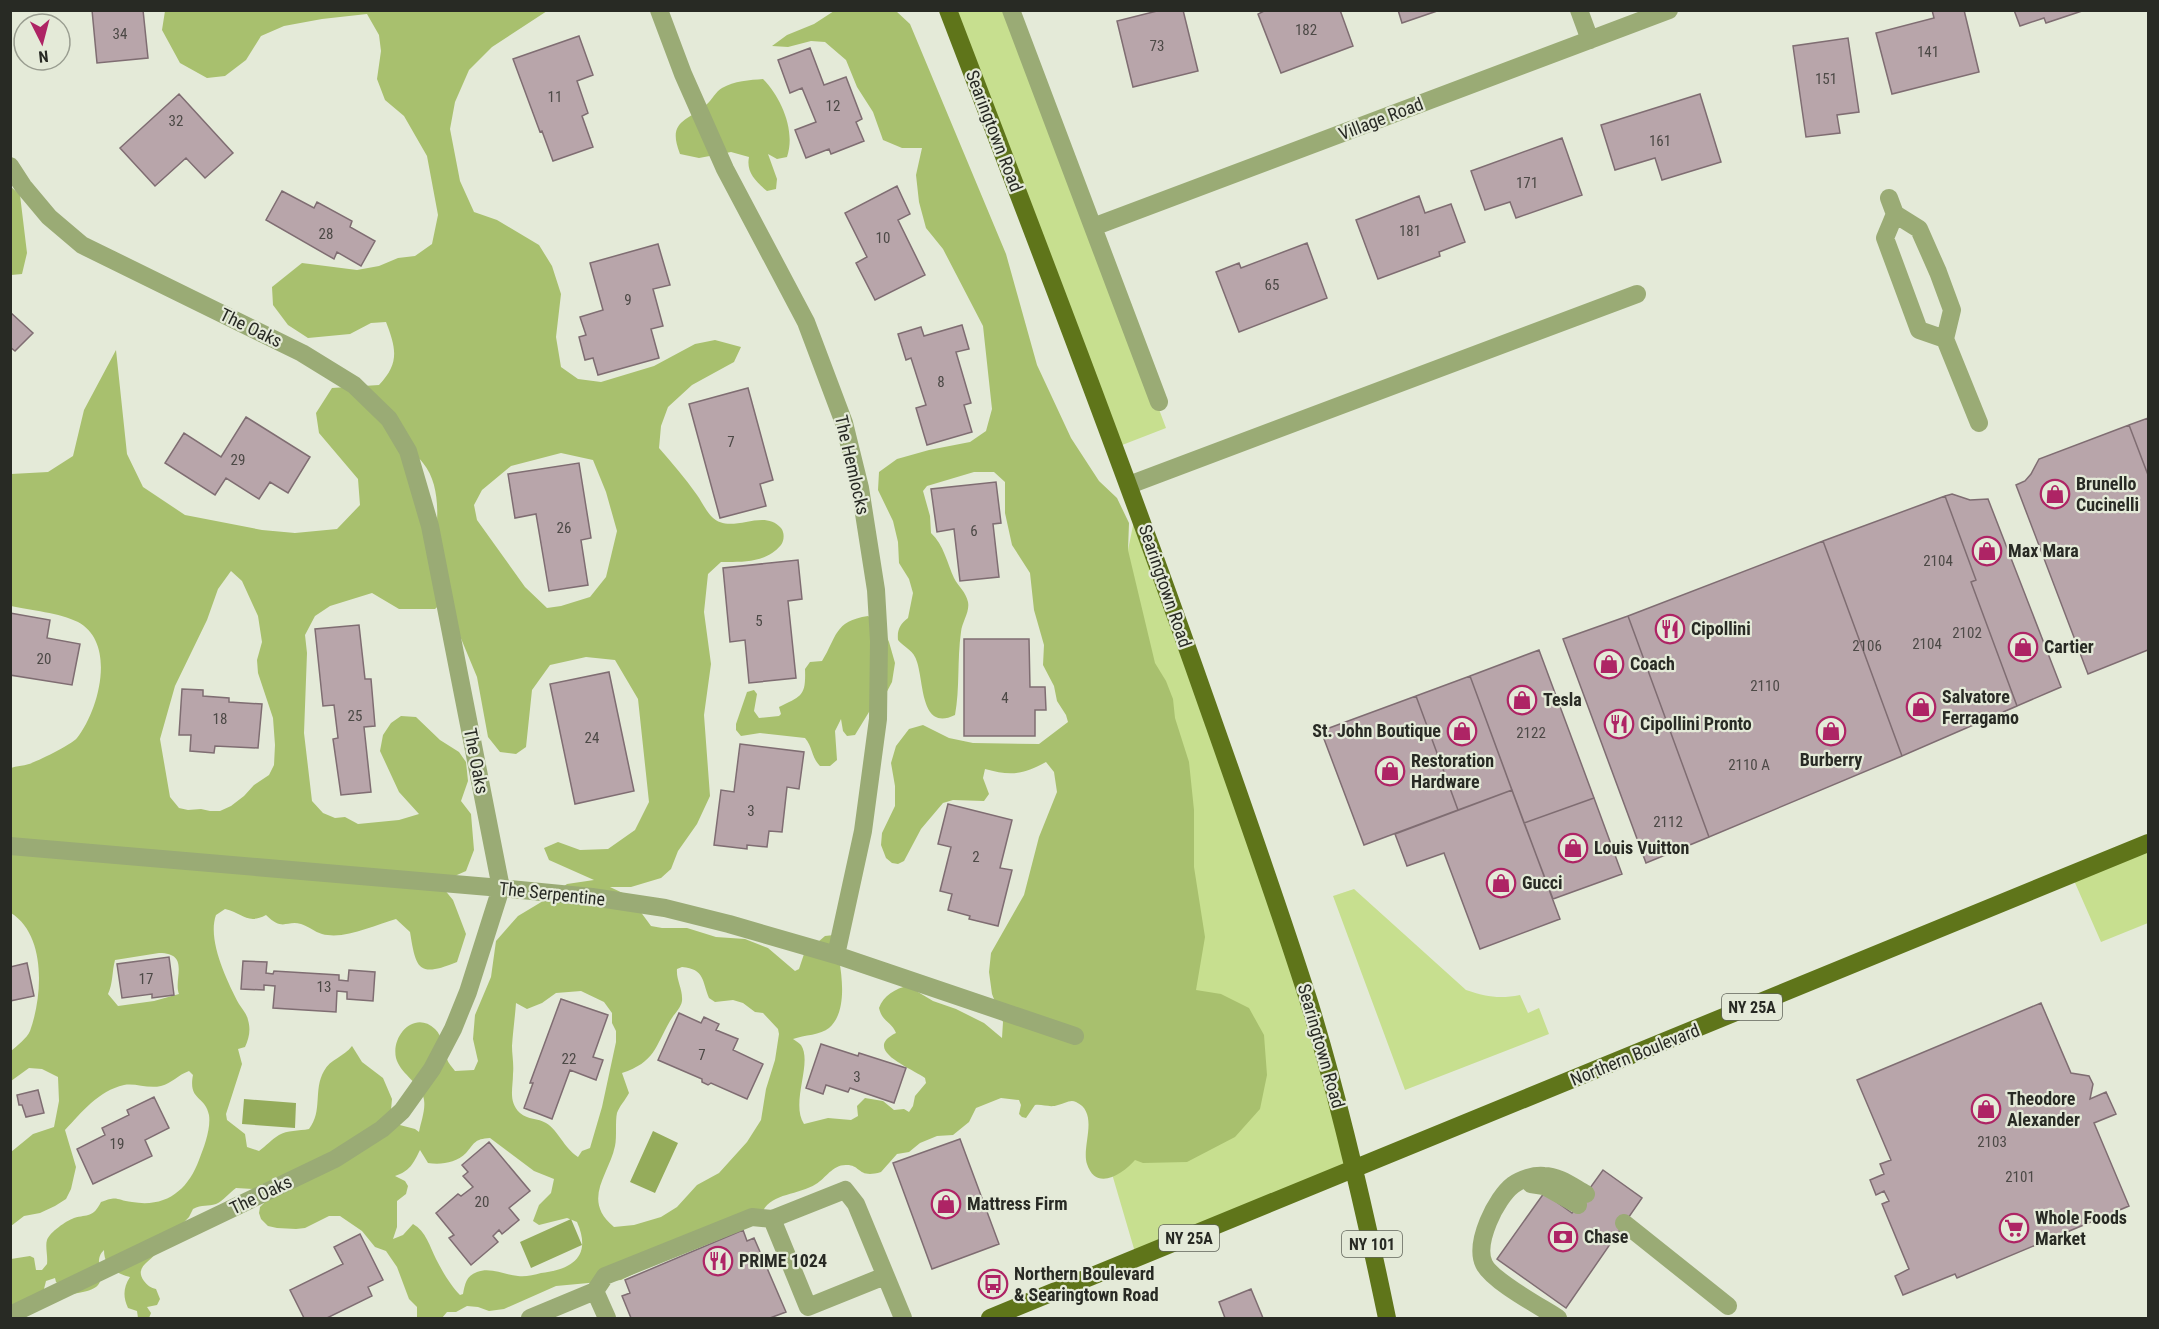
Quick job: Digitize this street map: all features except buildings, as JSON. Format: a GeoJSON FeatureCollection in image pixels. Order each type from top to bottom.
{"type":"FeatureCollection","features":[{"type":"Feature","properties":{"kind":"main road","name":"Searingtown Road"},"geometry":{"type":"LineString","coordinates":[[948,10],[1129,485],[1257,846],[1309,1004],[1355,1170]]}},
{"type":"Feature","properties":{"kind":"main road","name":"Northern Boulevard"},"geometry":{"type":"LineString","coordinates":[[1355,1170],[2148,843]]}},
{"type":"Feature","properties":{"kind":"main road","name":"NY 25A"},"geometry":{"type":"LineString","coordinates":[[990,1318],[1355,1170]]}},
{"type":"Feature","properties":{"kind":"main road","name":"NY 101"},"geometry":{"type":"LineString","coordinates":[[1355,1170],[1387,1318]]}},
{"type":"Feature","properties":{"kind":"street","name":"The Hemlocks"},"geometry":{"type":"LineString","coordinates":[[659,10],[683,74],[725,169],[806,322],[844,423],[860,488],[876,590],[879,641],[878,719],[863,831],[836,955]]}},
{"type":"Feature","properties":{"kind":"street"},"geometry":{"type":"LineString","coordinates":[[1011,10],[1159,402]]}},
{"type":"Feature","properties":{"kind":"street"},"geometry":{"type":"LineString","coordinates":[[1579,10],[1590,40]]}},
{"type":"Feature","properties":{"kind":"street","name":"Village Road"},"geometry":{"type":"LineString","coordinates":[[1093,227],[1670,10]]}},
{"type":"Feature","properties":{"kind":"street","name":"The Oaks"},"geometry":{"type":"LineString","coordinates":[[10,166],[23,186],[49,216],[82,245],[302,353],[354,386],[389,419],[408,450],[430,526],[501,888],[468,992],[453,1029],[432,1069],[402,1111],[382,1130],[335,1159],[10,1314]]}},
{"type":"Feature","properties":{"kind":"street"},"geometry":{"type":"LineString","coordinates":[[1945,339],[1919,330],[1885,238],[1892,206],[1919,228],[1938,273],[1952,310],[1945,339],[1979,423]]}},
{"type":"Feature","properties":{"kind":"street"},"geometry":{"type":"LineString","coordinates":[[1129,485],[1637,294]]}},
{"type":"Feature","properties":{"kind":"street","name":"The Serpentine"},"geometry":{"type":"LineString","coordinates":[[10,846],[501,888],[592,897],[664,908],[836,955],[1075,1036]]}},
{"type":"Feature","properties":{"kind":"street"},"geometry":{"type":"LineString","coordinates":[[1513,1185],[1544,1186],[1585,1195],[1560,1179],[1545,1175],[1513,1185],[1486,1226],[1480,1246],[1485,1265],[1494,1276],[1558,1318]]}},
{"type":"Feature","properties":{"kind":"street"},"geometry":{"type":"LineString","coordinates":[[530,1318],[595,1291],[605,1276],[752,1217],[772,1219],[845,1190],[856,1204],[903,1318]]}},
{"type":"Feature","properties":{"kind":"street"},"geometry":{"type":"LineString","coordinates":[[772,1219],[808,1307],[885,1276]]}},
{"type":"Feature","properties":{"kind":"street"},"geometry":{"type":"LineString","coordinates":[[1624,1223],[1728,1306]]}},
{"type":"Feature","properties":{"kind":"street"},"geometry":{"type":"LineString","coordinates":[[595,1291],[607,1318]]}},
{"type":"Feature","properties":{"kind":"shaded area"},"geometry":{"type":"Polygon","coordinates":[[[165,11],[547,11],[492,47],[469,70],[455,102],[450,129],[460,181],[474,212],[497,220],[539,245],[552,266],[561,294],[556,337],[561,367],[578,379],[601,382],[654,366],[695,344],[715,340],[741,347],[734,362],[692,385],[668,407],[661,426],[659,448],[712,517],[728,524],[756,520],[774,522],[781,528],[784,535],[781,545],[768,555],[754,560],[721,562],[708,574],[704,612],[711,664],[704,715],[710,796],[697,824],[678,851],[671,869],[661,878],[631,887],[610,887],[629,896],[651,926],[687,928],[716,937],[745,939],[768,948],[795,971],[799,969],[804,954],[825,936],[834,935],[842,984],[840,1009],[836,1020],[829,1028],[817,1034],[793,1039],[801,1045],[804,1053],[805,1062],[799,1105],[804,1124],[828,1118],[851,1120],[858,1116],[857,1106],[865,1098],[883,1101],[894,1110],[904,1109],[909,1112],[915,1096],[926,1083],[925,1078],[886,1052],[884,1046],[887,1039],[896,1033],[882,1016],[879,1008],[890,993],[899,989],[908,986],[933,1001],[984,1023],[1002,1038],[1003,1022],[992,994],[989,972],[991,953],[1024,895],[1039,837],[1057,792],[1054,772],[1046,762],[1030,770],[1016,773],[985,769],[983,778],[989,794],[984,801],[953,800],[943,803],[921,829],[904,861],[898,864],[886,858],[881,845],[882,833],[895,806],[895,786],[891,763],[896,746],[909,729],[923,725],[949,738],[973,743],[1039,744],[1068,722],[1043,665],[1044,645],[1034,610],[1030,573],[1012,545],[1005,513],[1005,482],[994,472],[974,472],[927,486],[923,491],[930,516],[931,533],[942,549],[954,578],[968,602],[968,610],[961,632],[955,715],[943,718],[935,716],[929,710],[915,657],[898,640],[900,628],[908,618],[913,593],[909,579],[899,563],[898,542],[893,521],[878,490],[879,472],[897,459],[970,442],[986,431],[992,409],[983,326],[943,249],[926,228],[919,202],[916,175],[922,148],[902,148],[883,140],[873,112],[857,87],[846,60],[825,42],[811,41],[788,47],[772,46],[787,35],[814,24],[834,11],[896,11],[910,24],[1006,254],[1037,365],[1071,438],[1099,481],[1117,498],[1129,523],[1128,550],[1155,663],[1173,699],[1175,718],[1189,762],[1194,810],[1194,867],[1205,937],[1196,990],[1221,994],[1249,1008],[1264,1035],[1267,1075],[1260,1109],[1235,1137],[1187,1162],[1143,1163],[1135,1160],[1117,1175],[1103,1179],[1091,1172],[1087,1164],[1088,1122],[1083,1107],[1072,1101],[1055,1106],[1035,1105],[1026,1118],[1019,1114],[1021,1105],[1019,1100],[1001,1098],[976,1108],[969,1122],[953,1135],[937,1136],[920,1143],[909,1152],[897,1154],[881,1172],[868,1174],[855,1167],[842,1165],[809,1188],[779,1197],[767,1205],[763,1211],[621,1280],[556,1286],[504,1309],[489,1311],[467,1306],[456,1312],[447,1312],[442,1318],[417,1318],[417,1307],[409,1299],[397,1267],[386,1251],[375,1247],[362,1231],[340,1216],[329,1216],[305,1228],[268,1226],[259,1213],[260,1207],[269,1198],[253,1189],[236,1188],[216,1204],[193,1209],[189,1217],[142,1268],[141,1276],[144,1281],[156,1289],[160,1299],[157,1305],[147,1307],[151,1313],[149,1318],[138,1318],[137,1311],[128,1308],[124,1292],[130,1277],[108,1265],[104,1250],[99,1263],[100,1282],[96,1287],[71,1294],[56,1282],[55,1278],[46,1281],[43,1293],[11,1305],[11,1259],[30,1256],[34,1258],[36,1270],[42,1270],[47,1264],[46,1242],[51,1234],[71,1219],[93,1213],[101,1202],[114,1198],[132,1202],[155,1202],[165,1199],[182,1188],[194,1171],[205,1144],[209,1115],[204,1104],[195,1094],[192,1083],[193,1075],[189,1071],[161,1086],[124,1085],[106,1092],[91,1103],[65,1130],[76,1167],[66,1199],[40,1213],[24,1216],[11,1226],[11,1152],[33,1134],[54,1127],[59,1101],[58,1077],[42,1069],[29,1068],[11,1081],[11,1051],[30,1031],[39,984],[36,951],[31,936],[11,913],[11,768],[39,760],[62,749],[77,738],[92,711],[97,695],[101,661],[97,645],[90,632],[78,622],[54,614],[11,606],[11,474],[48,472],[73,456],[84,410],[116,350],[127,454],[143,487],[185,515],[262,530],[295,533],[337,529],[360,505],[358,479],[319,433],[316,413],[332,388],[379,385],[386,377],[393,362],[392,340],[386,322],[371,323],[350,334],[308,338],[288,325],[273,305],[272,287],[302,263],[357,270],[379,266],[398,258],[415,256],[432,244],[438,215],[427,156],[404,116],[385,100],[377,79],[381,51],[379,35],[367,14],[284,26],[261,36],[246,60],[225,76],[207,78],[180,63],[162,30],[165,11]],[[408,451],[435,546],[437,514],[433,481],[429,472],[422,461],[408,451]],[[561,453],[511,466],[482,490],[474,505],[477,520],[525,587],[547,608],[590,597],[606,577],[617,531],[606,492],[593,460],[561,453]],[[231,571],[218,589],[207,620],[175,686],[160,739],[170,797],[179,808],[220,811],[231,806],[269,775],[274,765],[275,745],[273,718],[258,673],[257,660],[262,642],[258,616],[242,581],[231,571]],[[372,593],[330,606],[315,616],[305,635],[307,653],[304,733],[312,801],[323,813],[335,818],[345,817],[358,824],[399,820],[419,814],[399,792],[380,751],[383,735],[391,723],[401,716],[416,717],[440,740],[459,752],[466,762],[468,781],[461,801],[471,814],[474,850],[466,871],[439,883],[453,900],[466,934],[457,962],[444,967],[427,969],[421,967],[417,962],[410,932],[396,919],[359,931],[331,935],[319,933],[301,924],[277,923],[266,915],[249,919],[225,909],[216,915],[214,936],[216,948],[234,995],[247,1016],[249,1027],[245,1047],[238,1049],[242,1064],[226,1114],[227,1120],[245,1134],[247,1147],[259,1151],[282,1133],[309,1129],[316,1115],[319,1086],[324,1071],[352,1046],[362,1062],[383,1078],[392,1099],[391,1110],[396,1124],[419,1132],[424,1100],[417,1086],[401,1068],[396,1058],[395,1049],[401,1034],[413,1024],[420,1022],[427,1024],[440,1035],[448,1060],[455,1071],[474,1070],[478,1061],[473,1039],[475,1015],[491,977],[496,941],[518,916],[567,884],[594,880],[549,860],[544,848],[558,842],[580,850],[608,849],[635,830],[649,802],[638,699],[615,660],[586,657],[550,665],[532,690],[526,747],[516,754],[500,752],[488,737],[477,677],[445,600],[435,609],[399,609],[372,593]],[[159,953],[115,960],[108,994],[118,1006],[154,1001],[179,994],[178,962],[169,954],[159,953]],[[682,967],[677,969],[682,997],[680,1006],[648,1059],[622,1073],[629,1093],[617,1113],[615,1146],[598,1197],[599,1207],[604,1217],[614,1227],[634,1225],[661,1217],[677,1207],[697,1185],[719,1173],[747,1142],[761,1120],[766,1089],[775,1060],[778,1029],[763,1013],[755,1012],[743,1003],[733,1000],[715,1002],[709,998],[702,977],[695,970],[682,967]],[[581,991],[556,993],[542,1003],[527,1009],[516,1003],[512,1046],[513,1100],[520,1113],[526,1117],[543,1121],[550,1126],[568,1149],[578,1157],[582,1151],[590,1148],[602,1107],[616,1042],[612,1013],[604,1002],[581,991]],[[490,1138],[481,1139],[458,1159],[448,1163],[428,1163],[420,1150],[410,1166],[395,1176],[405,1181],[408,1186],[406,1194],[397,1201],[397,1227],[393,1239],[403,1235],[413,1224],[417,1227],[427,1240],[447,1278],[460,1295],[463,1294],[468,1278],[477,1272],[492,1271],[513,1275],[532,1275],[562,1268],[577,1259],[581,1252],[581,1234],[577,1222],[567,1218],[539,1225],[533,1221],[539,1205],[551,1193],[554,1179],[534,1171],[490,1138]]]}},
{"type":"Feature","properties":{"kind":"shaded area"},"geometry":{"type":"Polygon","coordinates":[[[953,11],[1010,11],[1166,428],[1117,447],[953,11]]]}},
{"type":"Feature","properties":{"kind":"shaded area"},"geometry":{"type":"Polygon","coordinates":[[[763,79],[781,105],[790,136],[787,157],[777,159],[768,154],[777,179],[776,189],[767,191],[752,176],[749,157],[731,152],[699,158],[680,154],[676,135],[677,128],[706,105],[722,88],[737,82],[763,79]]]}},
{"type":"Feature","properties":{"kind":"shaded area"},"geometry":{"type":"Polygon","coordinates":[[[10,186],[20,195],[27,253],[22,274],[11,275],[10,186]]]}},
{"type":"Feature","properties":{"kind":"shaded area"},"geometry":{"type":"Polygon","coordinates":[[[1137,506],[1356,1170],[1137,1259],[1080,1065],[1128,550],[1137,506]]]}},
{"type":"Feature","properties":{"kind":"shaded area"},"geometry":{"type":"Polygon","coordinates":[[[868,616],[882,626],[889,642],[895,663],[892,682],[883,699],[869,712],[855,735],[847,736],[843,731],[841,719],[835,731],[837,760],[830,766],[820,766],[805,738],[760,733],[741,736],[736,730],[736,724],[747,692],[754,690],[757,694],[754,711],[759,718],[779,716],[781,714],[779,707],[801,694],[805,685],[805,669],[810,662],[822,661],[842,626],[857,618],[868,616]]]}},
{"type":"Feature","properties":{"kind":"shaded area"},"geometry":{"type":"Polygon","coordinates":[[[2148,844],[2148,923],[2101,942],[2072,876],[2148,844]]]}},
{"type":"Feature","properties":{"kind":"shaded area"},"geometry":{"type":"Polygon","coordinates":[[[1354,889],[1466,990],[1493,997],[1520,995],[1528,1013],[1539,1008],[1549,1034],[1405,1090],[1333,896],[1354,889]]]}},
{"type":"Feature","properties":{"kind":"shaded area"},"geometry":{"type":"Polygon","coordinates":[[[244,1099],[296,1103],[295,1128],[242,1124],[244,1099]]]}},
{"type":"Feature","properties":{"kind":"shaded area"},"geometry":{"type":"Polygon","coordinates":[[[653,1131],[678,1143],[655,1193],[630,1182],[653,1131]]]}},
{"type":"Feature","properties":{"kind":"shaded area"},"geometry":{"type":"Polygon","coordinates":[[[571,1219],[582,1245],[531,1268],[520,1242],[571,1219]]]}},
{"type":"Feature","properties":{"kind":"place","name":"Brunello Cucinelli"},"geometry":{"type":"Point","coordinates":[2055,494]}},
{"type":"Feature","properties":{"kind":"place","name":"Max Mara"},"geometry":{"type":"Point","coordinates":[1987,551]}},
{"type":"Feature","properties":{"kind":"place","name":"Cipollini"},"geometry":{"type":"Point","coordinates":[1670,629]}},
{"type":"Feature","properties":{"kind":"place","name":"Cartier"},"geometry":{"type":"Point","coordinates":[2023,647]}},
{"type":"Feature","properties":{"kind":"place","name":"Coach"},"geometry":{"type":"Point","coordinates":[1609,664]}},
{"type":"Feature","properties":{"kind":"place","name":"Tesla"},"geometry":{"type":"Point","coordinates":[1522,700]}},
{"type":"Feature","properties":{"kind":"place","name":"Salvatore Ferragamo"},"geometry":{"type":"Point","coordinates":[1921,707]}},
{"type":"Feature","properties":{"kind":"place","name":"Cipollini Pronto"},"geometry":{"type":"Point","coordinates":[1619,724]}},
{"type":"Feature","properties":{"kind":"place","name":"St. John Boutique"},"geometry":{"type":"Point","coordinates":[1462,731]}},
{"type":"Feature","properties":{"kind":"place","name":"Burberry"},"geometry":{"type":"Point","coordinates":[1831,731]}},
{"type":"Feature","properties":{"kind":"place","name":"Restoration Hardware"},"geometry":{"type":"Point","coordinates":[1390,771]}},
{"type":"Feature","properties":{"kind":"place","name":"Louis Vuitton"},"geometry":{"type":"Point","coordinates":[1573,848]}},
{"type":"Feature","properties":{"kind":"place","name":"Gucci"},"geometry":{"type":"Point","coordinates":[1501,883]}},
{"type":"Feature","properties":{"kind":"place","name":"Theodore Alexander"},"geometry":{"type":"Point","coordinates":[1986,1109]}},
{"type":"Feature","properties":{"kind":"place","name":"Mattress Firm"},"geometry":{"type":"Point","coordinates":[946,1204]}},
{"type":"Feature","properties":{"kind":"place","name":"Whole Foods Market"},"geometry":{"type":"Point","coordinates":[2014,1228]}},
{"type":"Feature","properties":{"kind":"place","name":"Chase"},"geometry":{"type":"Point","coordinates":[1563,1237]}},
{"type":"Feature","properties":{"kind":"place","name":"PRIME 1024"},"geometry":{"type":"Point","coordinates":[718,1261]}},
{"type":"Feature","properties":{"kind":"place","name":"Northern Boulevard & Searingtown Road"},"geometry":{"type":"Point","coordinates":[993,1284]}}]}
